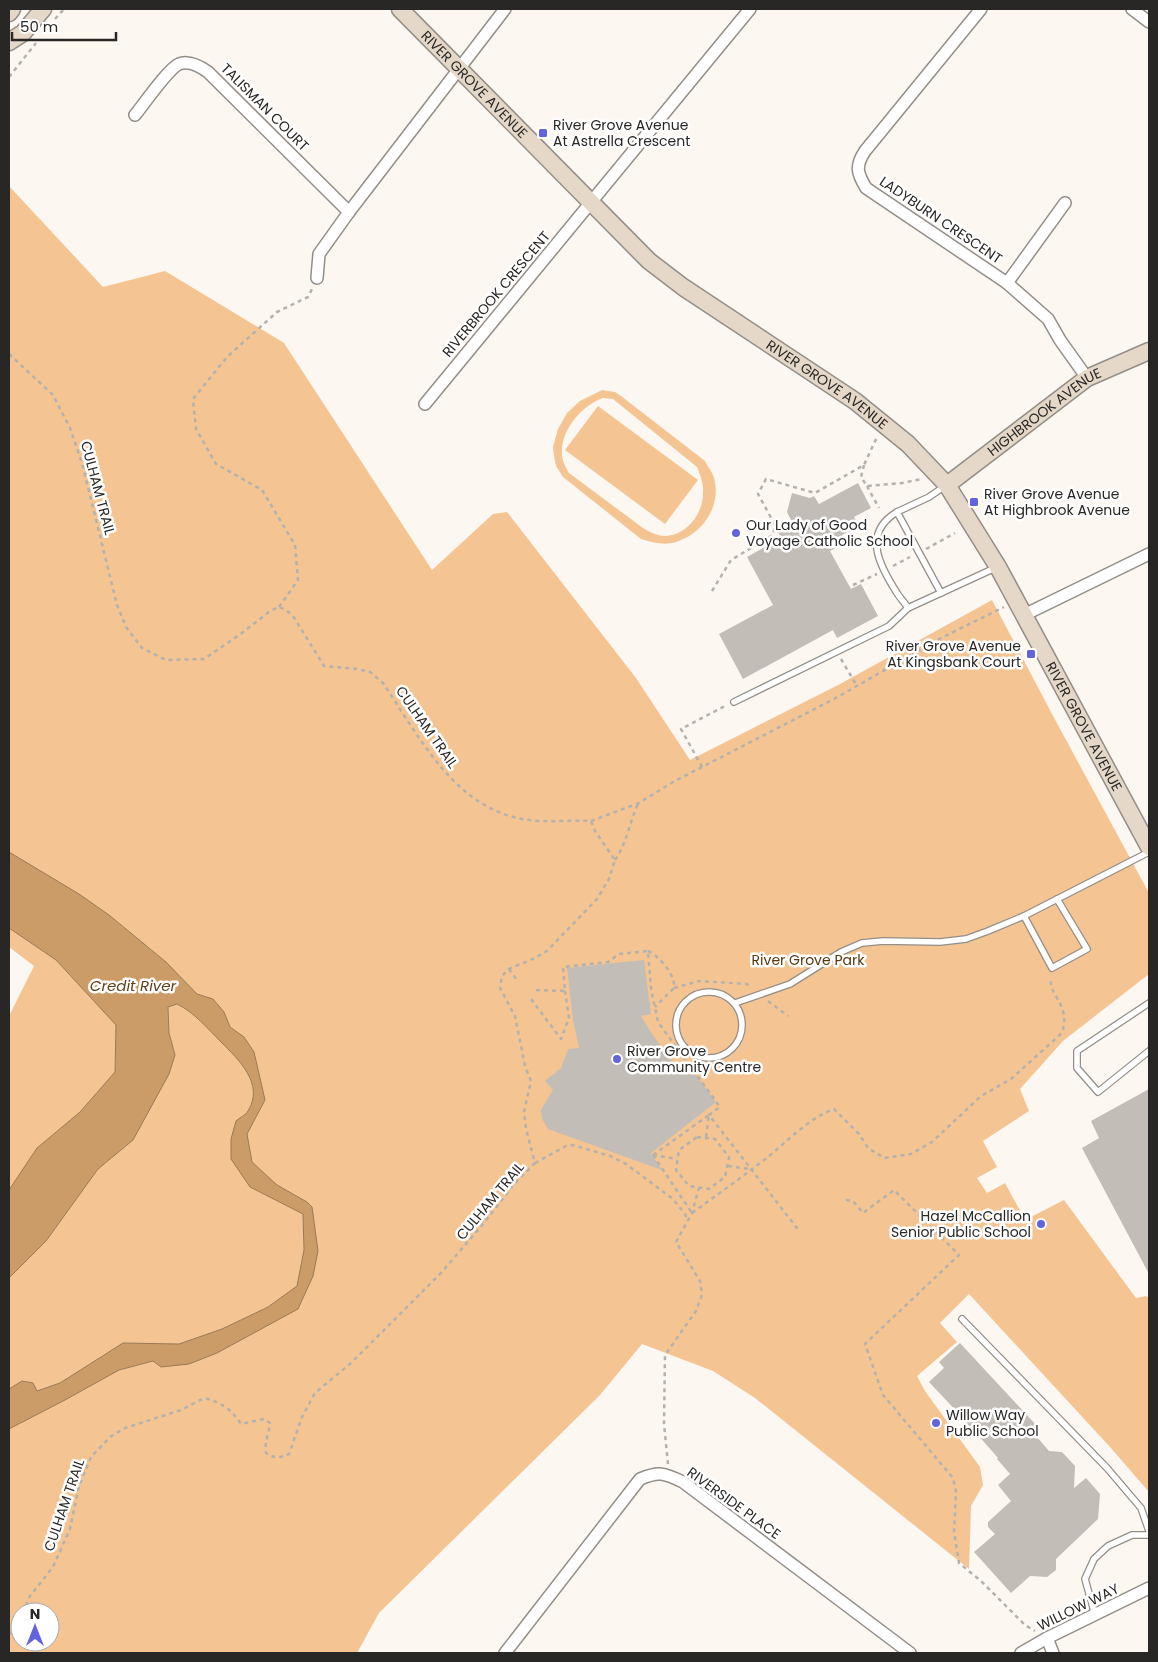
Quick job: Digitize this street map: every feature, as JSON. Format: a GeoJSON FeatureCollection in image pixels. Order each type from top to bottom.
{"type":"FeatureCollection","features":[{"type":"Feature","properties":{"kind":"street"},"geometry":{"type":"LineString","coordinates":[[9,13],[12,9]]}},
{"type":"Feature","properties":{"kind":"street"},"geometry":{"type":"LineString","coordinates":[[9,42],[23,33],[43,9]]}},
{"type":"Feature","properties":{"kind":"street","name":"RIVER GROVE AVENUE"},"geometry":{"type":"LineString","coordinates":[[400,9],[649,261],[855,401],[908,444],[942,481],[998,567],[1149,847]]}},
{"type":"Feature","properties":{"kind":"street"},"geometry":{"type":"LineString","coordinates":[[317,278],[319,254],[349,212],[505,9]]}},
{"type":"Feature","properties":{"kind":"street","name":"RIVERBROOK CRESCENT"},"geometry":{"type":"LineString","coordinates":[[425,404],[750,9]]}},
{"type":"Feature","properties":{"kind":"street","name":"LADYBURN CRESCENT"},"geometry":{"type":"LineString","coordinates":[[981,9],[865,151],[858,161],[858,176],[866,188],[1008,283],[1048,319],[1060,340],[1087,378]]}},
{"type":"Feature","properties":{"kind":"street"},"geometry":{"type":"LineString","coordinates":[[1132,9],[1149,22]]}},
{"type":"Feature","properties":{"kind":"street","name":"TALISMAN COURT"},"geometry":{"type":"LineString","coordinates":[[136,115],[169,72],[180,64],[200,66],[349,212]]}},
{"type":"Feature","properties":{"kind":"street"},"geometry":{"type":"LineString","coordinates":[[1008,283],[1065,203]]}},
{"type":"Feature","properties":{"kind":"street","name":"HIGHBROOK AVENUE"},"geometry":{"type":"LineString","coordinates":[[942,481],[1087,378],[1149,351]]}},
{"type":"Feature","properties":{"kind":"street"},"geometry":{"type":"LineString","coordinates":[[1024,615],[1149,554]]}},
{"type":"Feature","properties":{"kind":"street","name":"RIVERSIDE PLACE"},"geometry":{"type":"LineString","coordinates":[[505,1653],[640,1479],[654,1473],[669,1475],[683,1482],[910,1653]]}},
{"type":"Feature","properties":{"kind":"street","name":"WILLOW WAY"},"geometry":{"type":"LineString","coordinates":[[1021,1653],[1046,1638],[1149,1588]]}},
{"type":"Feature","properties":{"kind":"street"},"geometry":{"type":"LineString","coordinates":[[1046,1638],[1053,1653]]}},
{"type":"Feature","properties":{"kind":"lane"},"geometry":{"type":"LineString","coordinates":[[908,608],[897,594],[885,570],[876,548],[877,534],[888,517],[928,497],[942,481]]}},
{"type":"Feature","properties":{"kind":"lane"},"geometry":{"type":"LineString","coordinates":[[897,512],[940,593]]}},
{"type":"Feature","properties":{"kind":"lane"},"geometry":{"type":"LineString","coordinates":[[734,702],[889,626],[908,608],[998,567]]}},
{"type":"Feature","properties":{"kind":"lane"},"geometry":{"type":"LineString","coordinates":[[735,1003],[790,984],[841,952],[862,943],[883,941],[940,942],[966,939],[1024,916],[1149,852]]}},
{"type":"Feature","properties":{"kind":"lane"},"geometry":{"type":"LineString","coordinates":[[1024,916],[1052,968],[1087,950],[1057,899]]}},
{"type":"Feature","properties":{"kind":"lane"},"geometry":{"type":"LineString","coordinates":[[720,993],[735,1003],[740,1010],[743,1028],[739,1041],[732,1050],[711,1058],[694,1055],[682,1045],[676,1030],[676,1017],[680,1008],[695,994],[720,993]]}},
{"type":"Feature","properties":{"kind":"lane"},"geometry":{"type":"LineString","coordinates":[[1149,1003],[1077,1051],[1077,1068],[1098,1092],[1149,1051]]}},
{"type":"Feature","properties":{"kind":"lane"},"geometry":{"type":"LineString","coordinates":[[962,1319],[1108,1468],[1141,1508],[1149,1530]]}},
{"type":"Feature","properties":{"kind":"lane"},"geometry":{"type":"LineString","coordinates":[[1095,1615],[1085,1579],[1094,1559],[1108,1546],[1132,1535],[1149,1536]]}},
{"type":"Feature","properties":{"kind":"path"},"geometry":{"type":"LineString","coordinates":[[279,608],[298,580],[295,545],[262,490],[216,464],[196,429],[193,399],[227,357],[277,312],[308,298],[317,278]]}},
{"type":"Feature","properties":{"kind":"path","name":"CULHAM TRAIL"},"geometry":{"type":"LineString","coordinates":[[9,354],[52,395],[70,428],[82,463],[117,605],[126,627],[142,648],[166,660],[204,659],[242,634],[270,611],[279,608],[286,610],[293,616],[324,666],[370,672],[383,683],[445,772],[482,804],[502,814],[523,819],[591,821]]}},
{"type":"Feature","properties":{"kind":"path"},"geometry":{"type":"LineString","coordinates":[[879,508],[861,477],[864,465],[883,424]]}},
{"type":"Feature","properties":{"kind":"path"},"geometry":{"type":"LineString","coordinates":[[712,591],[731,560],[773,535],[775,525],[758,494],[766,479],[815,493],[864,465]]}},
{"type":"Feature","properties":{"kind":"path"},"geometry":{"type":"LineString","coordinates":[[867,486],[942,481]]}},
{"type":"Feature","properties":{"kind":"path"},"geometry":{"type":"LineString","coordinates":[[853,585],[955,533]]}},
{"type":"Feature","properties":{"kind":"path"},"geometry":{"type":"LineString","coordinates":[[615,860],[595,831],[591,821],[639,803],[673,782],[857,686],[939,639],[1004,607],[1024,615]]}},
{"type":"Feature","properties":{"kind":"path"},"geometry":{"type":"LineString","coordinates":[[837,652],[857,686]]}},
{"type":"Feature","properties":{"kind":"path"},"geometry":{"type":"LineString","coordinates":[[702,767],[681,728],[734,702]]}},
{"type":"Feature","properties":{"kind":"path"},"geometry":{"type":"LineString","coordinates":[[516,979],[508,969],[547,951],[596,899],[608,879],[615,860],[623,849],[633,815],[639,803]]}},
{"type":"Feature","properties":{"kind":"path"},"geometry":{"type":"LineString","coordinates":[[531,999],[561,1039],[569,1018],[563,967],[608,962],[619,954],[648,951],[654,954],[672,976],[674,988]]}},
{"type":"Feature","properties":{"kind":"path"},"geometry":{"type":"LineString","coordinates":[[648,951],[651,988],[658,1022],[720,1106],[653,1155]]}},
{"type":"Feature","properties":{"kind":"path"},"geometry":{"type":"LineString","coordinates":[[692,1213],[751,1170],[814,1120],[834,1109],[859,1134],[868,1148],[884,1158],[911,1154],[932,1142],[981,1096],[1011,1078],[1062,1033],[1065,1023],[1064,1011],[1050,983],[1052,968]]}},
{"type":"Feature","properties":{"kind":"path","name":"CULHAM TRAIL"},"geometry":{"type":"LineString","coordinates":[[27,1602],[53,1567],[70,1529],[79,1486],[91,1456],[110,1437],[125,1428],[180,1410],[204,1398],[218,1402],[236,1416],[242,1424],[264,1419],[270,1423],[265,1445],[266,1453],[274,1458],[281,1458],[289,1454],[302,1417],[315,1393],[351,1363],[441,1273],[484,1223],[514,1184],[535,1163],[524,1112],[531,1082],[525,1066],[515,1016],[500,988],[502,976],[508,969]]}},
{"type":"Feature","properties":{"kind":"path"},"geometry":{"type":"LineString","coordinates":[[655,1007],[674,988],[699,981],[747,984],[788,1016]]}},
{"type":"Feature","properties":{"kind":"path"},"geometry":{"type":"LineString","coordinates":[[536,990],[566,992]]}},
{"type":"Feature","properties":{"kind":"path"},"geometry":{"type":"LineString","coordinates":[[709,1115],[800,1232]]}},
{"type":"Feature","properties":{"kind":"path"},"geometry":{"type":"LineString","coordinates":[[706,1137],[709,1115]]}},
{"type":"Feature","properties":{"kind":"path"},"geometry":{"type":"LineString","coordinates":[[697,1137],[706,1137],[715,1139],[728,1157],[725,1177],[709,1189],[689,1186],[676,1170],[679,1150],[697,1137]]}},
{"type":"Feature","properties":{"kind":"path"},"geometry":{"type":"LineString","coordinates":[[535,1163],[566,1146],[574,1145],[610,1156],[626,1164],[673,1199],[685,1214],[688,1222]]}},
{"type":"Feature","properties":{"kind":"path"},"geometry":{"type":"LineString","coordinates":[[653,1155],[692,1213]]}},
{"type":"Feature","properties":{"kind":"path"},"geometry":{"type":"LineString","coordinates":[[653,1155],[677,1159]]}},
{"type":"Feature","properties":{"kind":"path"},"geometry":{"type":"LineString","coordinates":[[727,1166],[751,1170]]}},
{"type":"Feature","properties":{"kind":"path"},"geometry":{"type":"LineString","coordinates":[[669,1475],[664,1424],[665,1354],[696,1311],[702,1295],[700,1281],[676,1242],[692,1213],[698,1188]]}},
{"type":"Feature","properties":{"kind":"path"},"geometry":{"type":"LineString","coordinates":[[846,1200],[853,1201],[863,1213],[894,1190],[959,1255],[865,1344],[884,1395],[953,1478],[956,1492],[954,1532],[959,1563],[981,1581],[1024,1625],[1046,1638]]}},
{"type":"Feature","properties":{"kind":"green space","name":"River Grove Park"},"geometry":{"type":"Polygon","coordinates":[[[9,186],[103,287],[165,271],[284,343],[432,570],[493,514],[507,512],[636,678],[690,760],[840,684],[992,600],[1149,893],[1149,974],[1063,1041],[1020,1089],[1029,1111],[983,1141],[997,1167],[977,1178],[987,1193],[1005,1183],[1025,1220],[1064,1200],[1136,1298],[1146,1296],[1149,1298],[1149,1492],[969,1294],[940,1323],[957,1342],[917,1376],[925,1391],[980,1467],[983,1485],[971,1506],[969,1569],[755,1398],[713,1371],[642,1344],[600,1395],[379,1613],[357,1653],[9,1653],[9,1429],[119,1370],[153,1361],[189,1364],[217,1353],[298,1309],[313,1276],[307,1202],[277,1185],[252,1162],[246,1134],[265,1100],[244,1037],[230,1027],[224,1012],[213,999],[197,994],[166,962],[109,915],[79,894],[9,852],[9,186]]]}},
{"type":"Feature","properties":{"kind":"green space"},"geometry":{"type":"Polygon","coordinates":[[[602,390],[615,392],[705,461],[713,475],[716,486],[713,508],[701,527],[683,540],[668,544],[641,539],[563,477],[556,466],[553,447],[558,429],[567,413],[580,401],[602,390]],[[603,398],[595,401],[575,418],[563,442],[562,454],[566,468],[569,473],[654,534],[665,536],[680,532],[697,516],[702,501],[703,486],[697,467],[613,399],[603,398]]]}},
{"type":"Feature","properties":{"kind":"green space"},"geometry":{"type":"Polygon","coordinates":[[[598,406],[698,480],[665,524],[565,450],[598,406]]]}},
{"type":"Feature","properties":{"kind":"green space"},"geometry":{"type":"Polygon","coordinates":[[[9,928],[56,960],[116,1025],[115,1072],[80,1112],[37,1148],[9,1190],[9,1016],[34,966],[9,947],[9,928]]]}},
{"type":"Feature","properties":{"kind":"green space"},"geometry":{"type":"Polygon","coordinates":[[[177,1004],[195,1016],[228,1049],[241,1064],[251,1082],[253,1091],[252,1101],[247,1112],[236,1121],[250,1187],[303,1214],[304,1250],[297,1286],[268,1307],[222,1329],[179,1344],[123,1343],[60,1383],[37,1391],[22,1381],[9,1389],[9,1278],[46,1241],[98,1169],[133,1140],[175,1055],[169,1033],[168,1007],[177,1004]]]}},
{"type":"Feature","properties":{"kind":"water","name":"Credit River"},"geometry":{"type":"Polygon","coordinates":[[[9,852],[79,894],[109,915],[166,962],[197,994],[213,999],[224,1012],[230,1027],[244,1037],[254,1052],[265,1100],[247,1134],[252,1162],[277,1185],[307,1202],[312,1207],[318,1251],[313,1276],[298,1309],[217,1353],[189,1364],[161,1367],[153,1361],[119,1370],[9,1429],[9,1389],[22,1381],[33,1383],[37,1391],[60,1383],[123,1343],[179,1344],[222,1329],[268,1307],[297,1286],[304,1250],[303,1214],[250,1187],[231,1159],[231,1139],[236,1121],[247,1112],[252,1101],[253,1091],[247,1073],[235,1056],[200,1021],[177,1004],[168,1007],[169,1033],[175,1055],[169,1074],[133,1140],[98,1169],[46,1241],[9,1278],[9,1190],[37,1148],[80,1112],[115,1072],[116,1025],[56,960],[9,928],[9,852]]]}},
{"type":"Feature","properties":{"kind":"building"},"geometry":{"type":"Polygon","coordinates":[[[858,483],[871,508],[854,517],[859,526],[842,535],[846,543],[830,551],[851,589],[861,584],[878,616],[837,638],[833,630],[743,679],[719,634],[773,605],[747,557],[781,538],[777,530],[792,522],[787,512],[792,493],[810,498],[814,496],[819,504],[858,483]]]}},
{"type":"Feature","properties":{"kind":"building","name":"River Grove Community Centre"},"geometry":{"type":"Polygon","coordinates":[[[644,960],[651,1014],[641,1016],[654,1037],[682,1074],[690,1067],[716,1102],[651,1153],[662,1170],[548,1129],[542,1119],[541,1110],[553,1090],[545,1081],[561,1068],[568,1049],[579,1048],[573,1020],[567,968],[644,960]]]}},
{"type":"Feature","properties":{"kind":"building"},"geometry":{"type":"Polygon","coordinates":[[[1149,1089],[1149,1274],[1082,1148],[1099,1138],[1091,1121],[1149,1089]]]}},
{"type":"Feature","properties":{"kind":"building"},"geometry":{"type":"Polygon","coordinates":[[[960,1343],[1037,1426],[1037,1437],[1049,1451],[1062,1452],[1075,1466],[1074,1488],[1086,1478],[1100,1494],[1098,1519],[1056,1559],[1056,1570],[1047,1577],[1030,1576],[1011,1593],[974,1552],[995,1534],[988,1527],[988,1522],[1011,1501],[998,1485],[1010,1474],[977,1434],[975,1436],[958,1417],[960,1415],[929,1382],[944,1368],[939,1362],[960,1343]]]}},
{"type":"Feature","properties":{"kind":"place","name":"River Grove Avenue At Astrella Crescent"},"geometry":{"type":"Point","coordinates":[543,133]}},
{"type":"Feature","properties":{"kind":"place","name":"River Grove Avenue At Highbrook Avenue"},"geometry":{"type":"Point","coordinates":[974,502]}},
{"type":"Feature","properties":{"kind":"place","name":"Our Lady of Good Voyage Catholic School"},"geometry":{"type":"Point","coordinates":[736,533]}},
{"type":"Feature","properties":{"kind":"place","name":"River Grove Avenue At Kingsbank Court"},"geometry":{"type":"Point","coordinates":[1031,654]}},
{"type":"Feature","properties":{"kind":"place","name":"River Grove Community Centre"},"geometry":{"type":"Point","coordinates":[617,1059]}},
{"type":"Feature","properties":{"kind":"place","name":"Hazel McCallion Senior Public School"},"geometry":{"type":"Point","coordinates":[1041,1224]}},
{"type":"Feature","properties":{"kind":"place","name":"Willow Way Public School"},"geometry":{"type":"Point","coordinates":[936,1423]}}]}
